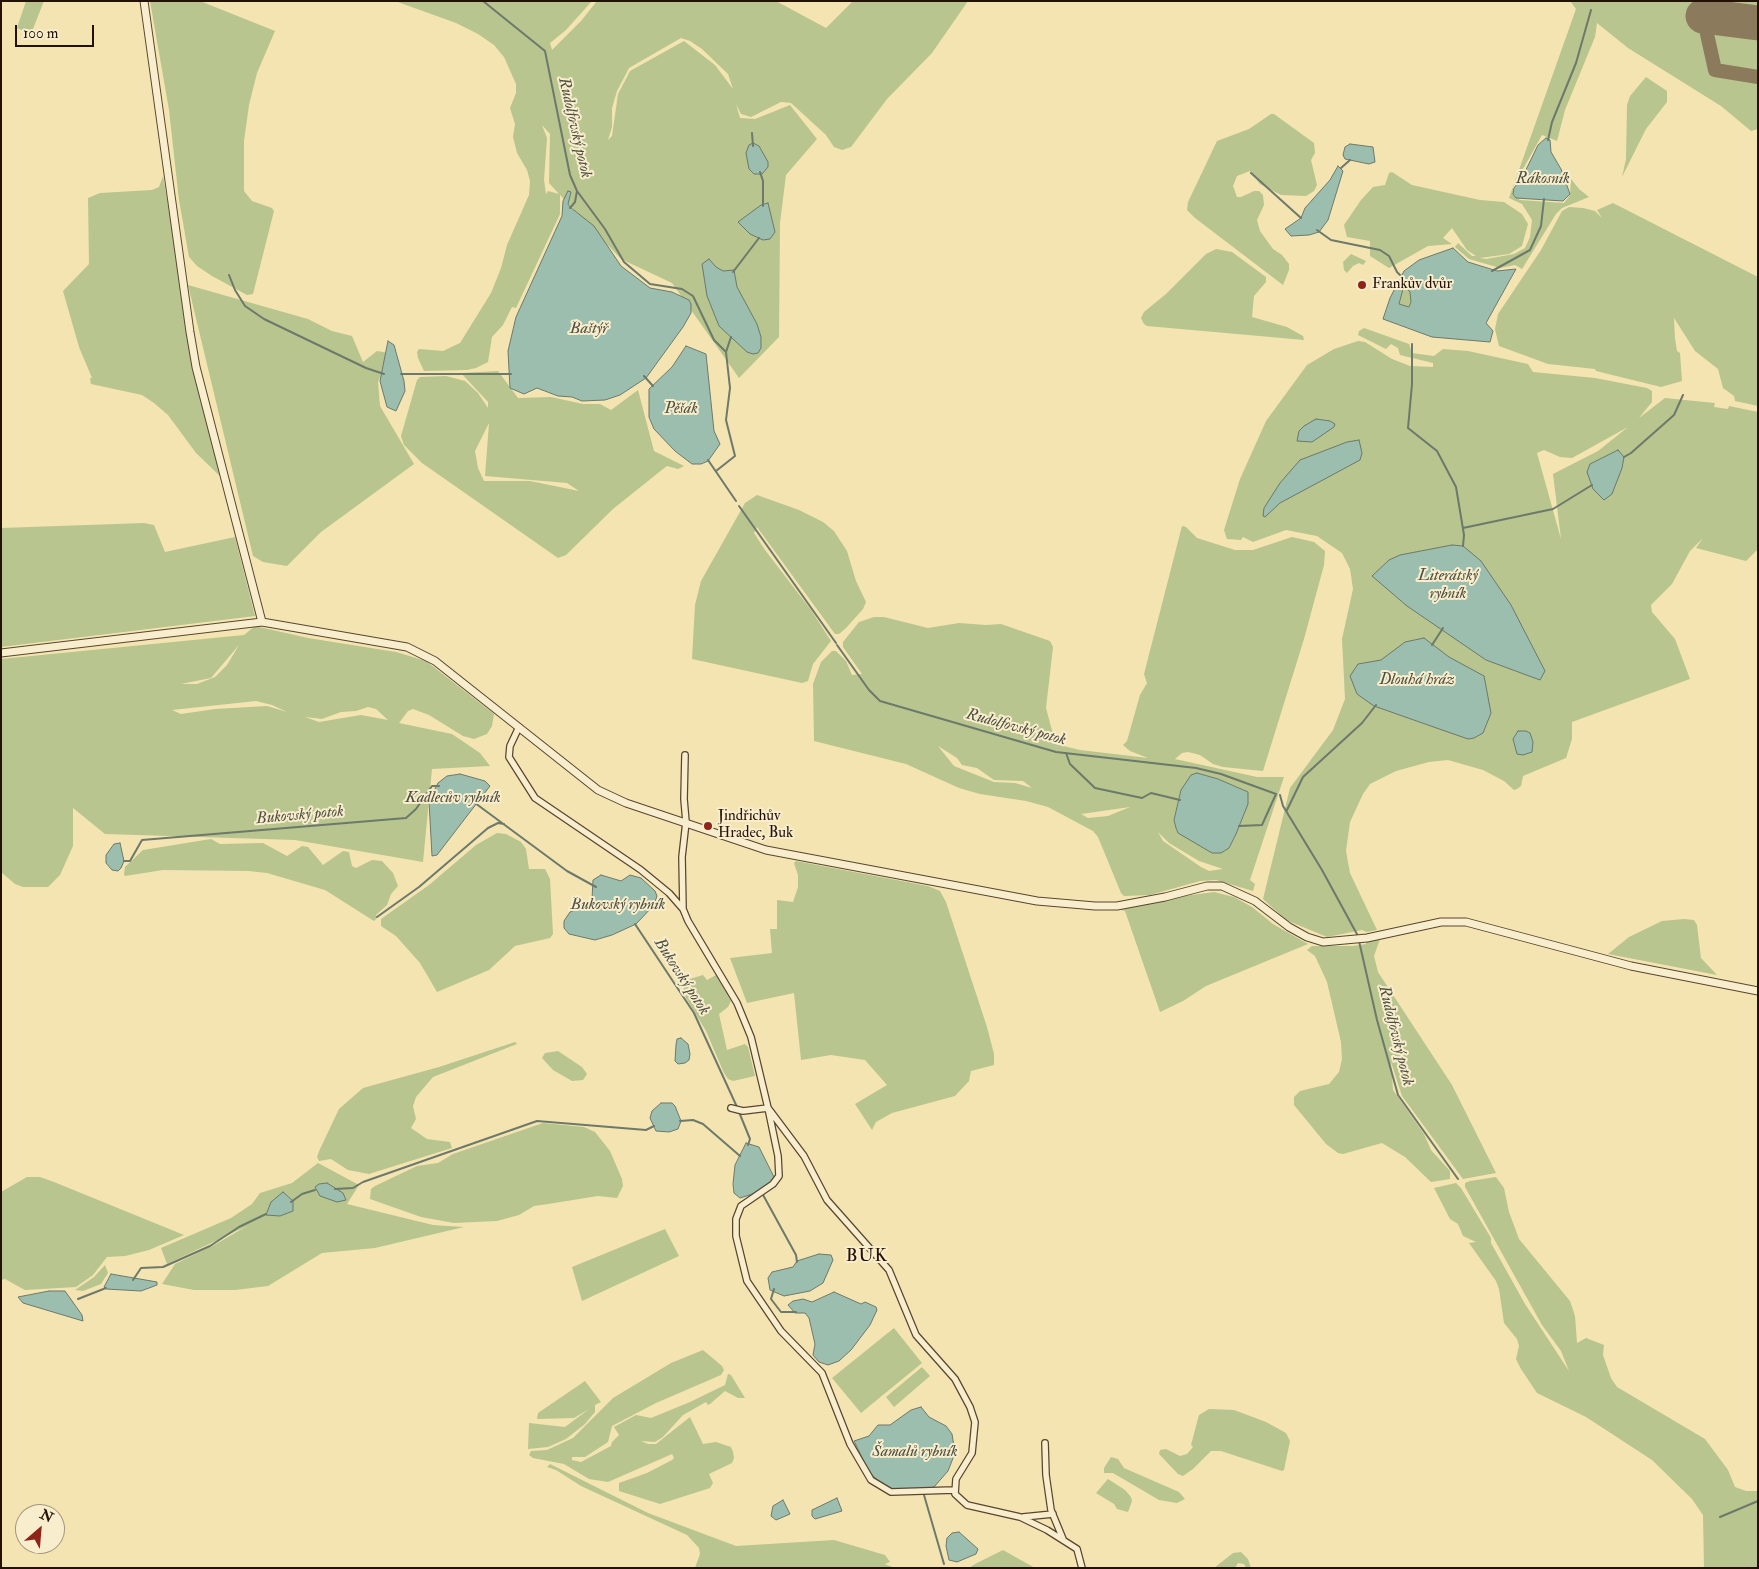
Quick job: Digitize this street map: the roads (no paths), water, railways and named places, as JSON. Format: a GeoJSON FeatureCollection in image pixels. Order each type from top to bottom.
{"type":"FeatureCollection","features":[{"type":"Feature","properties":{"kind":"street"},"geometry":{"type":"LineString","coordinates":[[144,1],[193,349],[262,622]]}},
{"type":"Feature","properties":{"kind":"street"},"geometry":{"type":"LineString","coordinates":[[1,653],[262,622],[406,648],[435,661],[598,790],[626,803],[766,850],[1037,901],[1117,906],[1165,897],[1207,886],[1222,886],[1255,901],[1289,927],[1307,937],[1323,942],[1367,938],[1441,922],[1466,922],[1631,966],[1758,991]]}},
{"type":"Feature","properties":{"kind":"street"},"geometry":{"type":"LineString","coordinates":[[519,727],[510,746],[509,757],[535,798],[641,870],[669,893],[683,909]]}},
{"type":"Feature","properties":{"kind":"street"},"geometry":{"type":"LineString","coordinates":[[684,755],[686,822],[682,857],[683,909],[688,922],[737,1003],[751,1037],[775,1134],[778,1176],[773,1184],[741,1206],[736,1219],[736,1236],[747,1281],[782,1332],[822,1373],[850,1444],[871,1480],[891,1492],[954,1490]]}},
{"type":"Feature","properties":{"kind":"street"},"geometry":{"type":"LineString","coordinates":[[733,1108],[742,1111],[768,1108]]}},
{"type":"Feature","properties":{"kind":"street"},"geometry":{"type":"LineString","coordinates":[[768,1108],[804,1156],[827,1200],[889,1270],[916,1336],[963,1391],[975,1422],[972,1453],[956,1479],[954,1490],[958,1498],[967,1505],[1020,1517],[1062,1539],[1077,1550],[1082,1568]]}},
{"type":"Feature","properties":{"kind":"street"},"geometry":{"type":"LineString","coordinates":[[1045,1443],[1046,1475],[1053,1514],[1062,1539]]}},
{"type":"Feature","properties":{"kind":"street"},"geometry":{"type":"LineString","coordinates":[[1020,1517],[1053,1514]]}},
{"type":"Feature","properties":{"kind":"water","name":"Rákosník"},"geometry":{"type":"Polygon","coordinates":[[[1546,138],[1550,140],[1551,152],[1561,169],[1570,194],[1563,201],[1516,198],[1513,194],[1514,188],[1523,176],[1538,145],[1546,138]]]}},
{"type":"Feature","properties":{"kind":"water"},"geometry":{"type":"Polygon","coordinates":[[[753,143],[759,146],[768,162],[768,167],[762,174],[754,174],[749,169],[746,153],[749,145],[753,143]]]}},
{"type":"Feature","properties":{"kind":"water"},"geometry":{"type":"Polygon","coordinates":[[[1350,144],[1373,147],[1375,162],[1369,164],[1345,159],[1343,155],[1345,147],[1350,144]]]}},
{"type":"Feature","properties":{"kind":"water"},"geometry":{"type":"Polygon","coordinates":[[[1338,166],[1343,171],[1328,220],[1319,232],[1309,235],[1291,236],[1285,229],[1301,218],[1305,208],[1330,180],[1338,166]]]}},
{"type":"Feature","properties":{"kind":"water","name":"Baštýř"},"geometry":{"type":"Polygon","coordinates":[[[568,191],[571,192],[568,204],[570,207],[594,226],[621,266],[650,288],[672,292],[689,300],[691,304],[691,313],[683,327],[646,378],[620,395],[605,400],[582,401],[572,397],[558,396],[537,388],[524,394],[510,388],[508,351],[516,317],[562,216],[563,201],[568,191]]]}},
{"type":"Feature","properties":{"kind":"water"},"geometry":{"type":"Polygon","coordinates":[[[768,203],[775,232],[770,239],[763,240],[750,234],[738,222],[761,205],[768,203]]]}},
{"type":"Feature","properties":{"kind":"water"},"geometry":{"type":"Polygon","coordinates":[[[1453,248],[1468,262],[1497,271],[1516,269],[1486,323],[1493,331],[1490,342],[1432,337],[1383,319],[1390,298],[1404,271],[1419,260],[1453,248]],[[1403,289],[1399,304],[1409,307],[1411,302],[1410,292],[1407,289],[1403,289]]]}},
{"type":"Feature","properties":{"kind":"water"},"geometry":{"type":"Polygon","coordinates":[[[709,259],[716,267],[723,271],[734,270],[737,287],[757,324],[761,337],[761,348],[758,353],[747,352],[719,326],[707,296],[702,264],[709,259]]]}},
{"type":"Feature","properties":{"kind":"water"},"geometry":{"type":"Polygon","coordinates":[[[388,341],[394,345],[404,381],[405,391],[396,411],[387,407],[380,381],[388,341]]]}},
{"type":"Feature","properties":{"kind":"water","name":"Pěšák"},"geometry":{"type":"Polygon","coordinates":[[[686,346],[706,354],[714,431],[720,444],[708,461],[701,464],[692,464],[675,451],[654,429],[649,417],[649,389],[672,367],[686,346]]]}},
{"type":"Feature","properties":{"kind":"water"},"geometry":{"type":"Polygon","coordinates":[[[1316,419],[1330,421],[1335,424],[1334,427],[1312,442],[1297,441],[1299,431],[1316,419]]]}},
{"type":"Feature","properties":{"kind":"water"},"geometry":{"type":"Polygon","coordinates":[[[1359,440],[1362,453],[1360,460],[1280,503],[1265,517],[1263,516],[1264,508],[1280,483],[1300,460],[1347,442],[1359,440]]]}},
{"type":"Feature","properties":{"kind":"water"},"geometry":{"type":"Polygon","coordinates":[[[1618,450],[1624,457],[1622,468],[1612,494],[1604,500],[1593,489],[1587,472],[1590,464],[1618,450]]]}},
{"type":"Feature","properties":{"kind":"water","name":"Literátský rybník"},"geometry":{"type":"Polygon","coordinates":[[[1452,545],[1463,546],[1481,561],[1511,605],[1545,671],[1540,680],[1486,660],[1407,606],[1372,576],[1389,560],[1400,555],[1452,545]]]}},
{"type":"Feature","properties":{"kind":"water","name":"Dlouhá hráz"},"geometry":{"type":"Polygon","coordinates":[[[1424,638],[1449,657],[1484,676],[1491,713],[1483,733],[1468,739],[1374,706],[1357,694],[1350,676],[1358,664],[1381,660],[1405,642],[1424,638]]]}},
{"type":"Feature","properties":{"kind":"water"},"geometry":{"type":"Polygon","coordinates":[[[1518,731],[1530,733],[1533,742],[1532,752],[1523,755],[1517,754],[1513,739],[1518,731]]]}},
{"type":"Feature","properties":{"kind":"water"},"geometry":{"type":"Polygon","coordinates":[[[1197,773],[1218,779],[1248,792],[1248,804],[1236,834],[1229,848],[1221,853],[1212,853],[1178,833],[1176,828],[1174,820],[1181,790],[1191,775],[1197,773]]]}},
{"type":"Feature","properties":{"kind":"water","name":"Kadlecův rybník"},"geometry":{"type":"Polygon","coordinates":[[[460,774],[485,781],[490,786],[437,855],[432,856],[429,801],[438,783],[447,776],[460,774]]]}},
{"type":"Feature","properties":{"kind":"water"},"geometry":{"type":"Polygon","coordinates":[[[120,843],[124,861],[118,871],[112,870],[106,863],[106,855],[114,844],[120,843]]]}},
{"type":"Feature","properties":{"kind":"water","name":"Bukovský rybník"},"geometry":{"type":"Polygon","coordinates":[[[601,875],[621,881],[630,875],[641,878],[655,891],[657,896],[654,905],[636,924],[612,935],[595,940],[569,934],[564,928],[564,921],[570,912],[585,906],[592,899],[593,880],[601,875]]]}},
{"type":"Feature","properties":{"kind":"water"},"geometry":{"type":"Polygon","coordinates":[[[681,1038],[688,1044],[690,1054],[689,1060],[678,1064],[675,1061],[676,1045],[677,1039],[681,1038]]]}},
{"type":"Feature","properties":{"kind":"water"},"geometry":{"type":"Polygon","coordinates":[[[661,1103],[672,1103],[675,1106],[681,1121],[678,1129],[669,1132],[656,1131],[650,1118],[652,1111],[661,1103]]]}},
{"type":"Feature","properties":{"kind":"water"},"geometry":{"type":"Polygon","coordinates":[[[746,1143],[759,1147],[774,1177],[759,1192],[740,1198],[734,1193],[735,1165],[746,1143]]]}},
{"type":"Feature","properties":{"kind":"water"},"geometry":{"type":"Polygon","coordinates":[[[327,1183],[343,1193],[346,1200],[337,1202],[320,1196],[315,1187],[319,1184],[327,1183]]]}},
{"type":"Feature","properties":{"kind":"water"},"geometry":{"type":"Polygon","coordinates":[[[283,1192],[293,1201],[293,1211],[280,1216],[266,1215],[271,1202],[283,1192]]]}},
{"type":"Feature","properties":{"kind":"water"},"geometry":{"type":"Polygon","coordinates":[[[819,1254],[831,1255],[833,1260],[823,1283],[810,1291],[784,1296],[770,1290],[768,1278],[772,1272],[793,1267],[797,1261],[819,1254]]]}},
{"type":"Feature","properties":{"kind":"water"},"geometry":{"type":"Polygon","coordinates":[[[111,1274],[157,1282],[157,1285],[141,1291],[106,1289],[104,1287],[111,1274]]]}},
{"type":"Feature","properties":{"kind":"water"},"geometry":{"type":"Polygon","coordinates":[[[49,1291],[65,1291],[82,1315],[83,1321],[23,1303],[18,1297],[49,1291]]]}},
{"type":"Feature","properties":{"kind":"water"},"geometry":{"type":"Polygon","coordinates":[[[834,1292],[861,1304],[865,1302],[876,1307],[877,1310],[870,1325],[851,1350],[839,1361],[828,1365],[819,1362],[813,1355],[815,1344],[809,1318],[805,1313],[795,1313],[788,1305],[793,1301],[803,1299],[812,1302],[834,1292]]]}},
{"type":"Feature","properties":{"kind":"water","name":"Šamalů rybník"},"geometry":{"type":"Polygon","coordinates":[[[921,1407],[929,1417],[946,1426],[952,1434],[955,1453],[948,1471],[934,1487],[923,1490],[897,1490],[885,1487],[869,1472],[854,1441],[869,1436],[878,1425],[890,1425],[911,1410],[921,1407]]]}},
{"type":"Feature","properties":{"kind":"water"},"geometry":{"type":"Polygon","coordinates":[[[837,1498],[842,1511],[815,1519],[812,1516],[812,1510],[837,1498]]]}},
{"type":"Feature","properties":{"kind":"water"},"geometry":{"type":"Polygon","coordinates":[[[783,1500],[790,1514],[776,1520],[771,1516],[773,1506],[783,1500]]]}},
{"type":"Feature","properties":{"kind":"water"},"geometry":{"type":"Polygon","coordinates":[[[959,1532],[978,1549],[976,1554],[957,1562],[949,1560],[946,1546],[947,1538],[952,1533],[959,1532]]]}},
{"type":"Feature","properties":{"kind":"waterway","name":"Rudolfovský potok"},"geometry":{"type":"LineString","coordinates":[[483,1],[545,51],[570,175],[577,191],[575,202],[570,208]]}},
{"type":"Feature","properties":{"kind":"waterway"},"geometry":{"type":"LineString","coordinates":[[1548,140],[1552,122],[1576,63],[1591,10]]}},
{"type":"Feature","properties":{"kind":"waterway"},"geometry":{"type":"LineString","coordinates":[[752,133],[753,146]]}},
{"type":"Feature","properties":{"kind":"waterway"},"geometry":{"type":"LineString","coordinates":[[1341,168],[1350,160]]}},
{"type":"Feature","properties":{"kind":"waterway"},"geometry":{"type":"LineString","coordinates":[[760,172],[763,181],[763,206]]}},
{"type":"Feature","properties":{"kind":"waterway"},"geometry":{"type":"LineString","coordinates":[[1251,173],[1301,218]]}},
{"type":"Feature","properties":{"kind":"waterway"},"geometry":{"type":"LineString","coordinates":[[577,191],[605,229],[624,262],[650,284],[682,289],[693,296],[714,340],[726,352],[730,388],[726,420],[735,456],[716,471]]}},
{"type":"Feature","properties":{"kind":"waterway"},"geometry":{"type":"LineString","coordinates":[[1492,271],[1530,250],[1541,226],[1544,199]]}},
{"type":"Feature","properties":{"kind":"waterway"},"geometry":{"type":"LineString","coordinates":[[1317,230],[1331,240],[1380,250],[1389,256],[1397,272],[1402,277]]}},
{"type":"Feature","properties":{"kind":"waterway"},"geometry":{"type":"LineString","coordinates":[[733,272],[759,238]]}},
{"type":"Feature","properties":{"kind":"waterway"},"geometry":{"type":"LineString","coordinates":[[229,275],[235,290],[245,306],[264,319],[366,368],[384,374]]}},
{"type":"Feature","properties":{"kind":"waterway"},"geometry":{"type":"LineString","coordinates":[[726,352],[731,337]]}},
{"type":"Feature","properties":{"kind":"waterway"},"geometry":{"type":"LineString","coordinates":[[1412,344],[1412,384],[1408,428],[1437,451],[1456,487],[1464,535],[1463,546]]}},
{"type":"Feature","properties":{"kind":"waterway"},"geometry":{"type":"LineString","coordinates":[[401,374],[511,374]]}},
{"type":"Feature","properties":{"kind":"waterway","name":"Rudolfovský potok"},"geometry":{"type":"LineString","coordinates":[[644,376],[653,386]]}},
{"type":"Feature","properties":{"kind":"waterway"},"geometry":{"type":"LineString","coordinates":[[1624,457],[1674,415],[1683,395]]}},
{"type":"Feature","properties":{"kind":"waterway","name":"Rudolfovský potok"},"geometry":{"type":"LineString","coordinates":[[708,460],[736,501]]}},
{"type":"Feature","properties":{"kind":"waterway"},"geometry":{"type":"LineString","coordinates":[[1463,528],[1553,509],[1592,485]]}},
{"type":"Feature","properties":{"kind":"waterway","name":"Rudolfovský potok"},"geometry":{"type":"LineString","coordinates":[[739,506],[836,643]]}},
{"type":"Feature","properties":{"kind":"waterway"},"geometry":{"type":"LineString","coordinates":[[1432,645],[1443,628]]}},
{"type":"Feature","properties":{"kind":"waterway","name":"Rudolfovský potok"},"geometry":{"type":"LineString","coordinates":[[837,645],[869,690],[880,701],[1056,752],[1196,768],[1221,774],[1276,794],[1262,825],[1239,826]]}},
{"type":"Feature","properties":{"kind":"waterway"},"geometry":{"type":"LineString","coordinates":[[1287,810],[1303,777],[1362,723],[1376,705]]}},
{"type":"Feature","properties":{"kind":"waterway"},"geometry":{"type":"LineString","coordinates":[[1066,753],[1070,764],[1095,788],[1142,798],[1151,793],[1180,800]]}},
{"type":"Feature","properties":{"kind":"waterway","name":"Bukovský potok"},"geometry":{"type":"LineString","coordinates":[[124,861],[130,861],[142,840],[406,818],[416,809],[432,786],[439,786]]}},
{"type":"Feature","properties":{"kind":"waterway","name":"Rudolfovský potok"},"geometry":{"type":"LineString","coordinates":[[1280,795],[1283,806],[1322,870],[1358,936]]}},
{"type":"Feature","properties":{"kind":"waterway","name":"Bukovský potok"},"geometry":{"type":"LineString","coordinates":[[475,803],[567,871],[596,887]]}},
{"type":"Feature","properties":{"kind":"waterway"},"geometry":{"type":"LineString","coordinates":[[377,917],[419,887],[488,828],[498,823],[504,824]]}},
{"type":"Feature","properties":{"kind":"waterway","name":"Bukovský potok"},"geometry":{"type":"LineString","coordinates":[[635,924],[694,1013],[737,1107]]}},
{"type":"Feature","properties":{"kind":"waterway","name":"Rudolfovský potok"},"geometry":{"type":"LineString","coordinates":[[1359,941],[1377,1020],[1398,1095],[1458,1179]]}},
{"type":"Feature","properties":{"kind":"waterway","name":"Bukovský potok"},"geometry":{"type":"LineString","coordinates":[[739,1112],[750,1139],[748,1145]]}},
{"type":"Feature","properties":{"kind":"waterway"},"geometry":{"type":"LineString","coordinates":[[680,1121],[693,1120],[703,1124],[740,1156]]}},
{"type":"Feature","properties":{"kind":"waterway"},"geometry":{"type":"LineString","coordinates":[[335,1189],[353,1188],[363,1182],[537,1121],[646,1130],[654,1126]]}},
{"type":"Feature","properties":{"kind":"waterway"},"geometry":{"type":"LineString","coordinates":[[291,1202],[302,1194],[315,1190]]}},
{"type":"Feature","properties":{"kind":"waterway","name":"Bukovský potok"},"geometry":{"type":"LineString","coordinates":[[762,1193],[796,1255],[797,1262]]}},
{"type":"Feature","properties":{"kind":"waterway"},"geometry":{"type":"LineString","coordinates":[[133,1280],[141,1268],[163,1267],[210,1246],[239,1227],[266,1214]]}},
{"type":"Feature","properties":{"kind":"waterway"},"geometry":{"type":"LineString","coordinates":[[78,1299],[106,1288]]}},
{"type":"Feature","properties":{"kind":"waterway","name":"Bukovský potok"},"geometry":{"type":"LineString","coordinates":[[774,1289],[771,1299],[781,1312],[796,1312]]}},
{"type":"Feature","properties":{"kind":"waterway","name":"Bukovský potok"},"geometry":{"type":"LineString","coordinates":[[924,1495],[944,1564]]}},
{"type":"Feature","properties":{"kind":"waterway"},"geometry":{"type":"LineString","coordinates":[[1720,1517],[1758,1501]]}},
{"type":"Feature","properties":{"kind":"place","name":"Frankův dvůr"},"geometry":{"type":"Point","coordinates":[1362,285]}},
{"type":"Feature","properties":{"kind":"place","name":"Jindřichův Hradec, Buk"},"geometry":{"type":"Point","coordinates":[708,826]}},
{"type":"Feature","properties":{"kind":"district","name":"BUK"},"geometry":{"type":"Point","coordinates":[867,1257]}}]}
